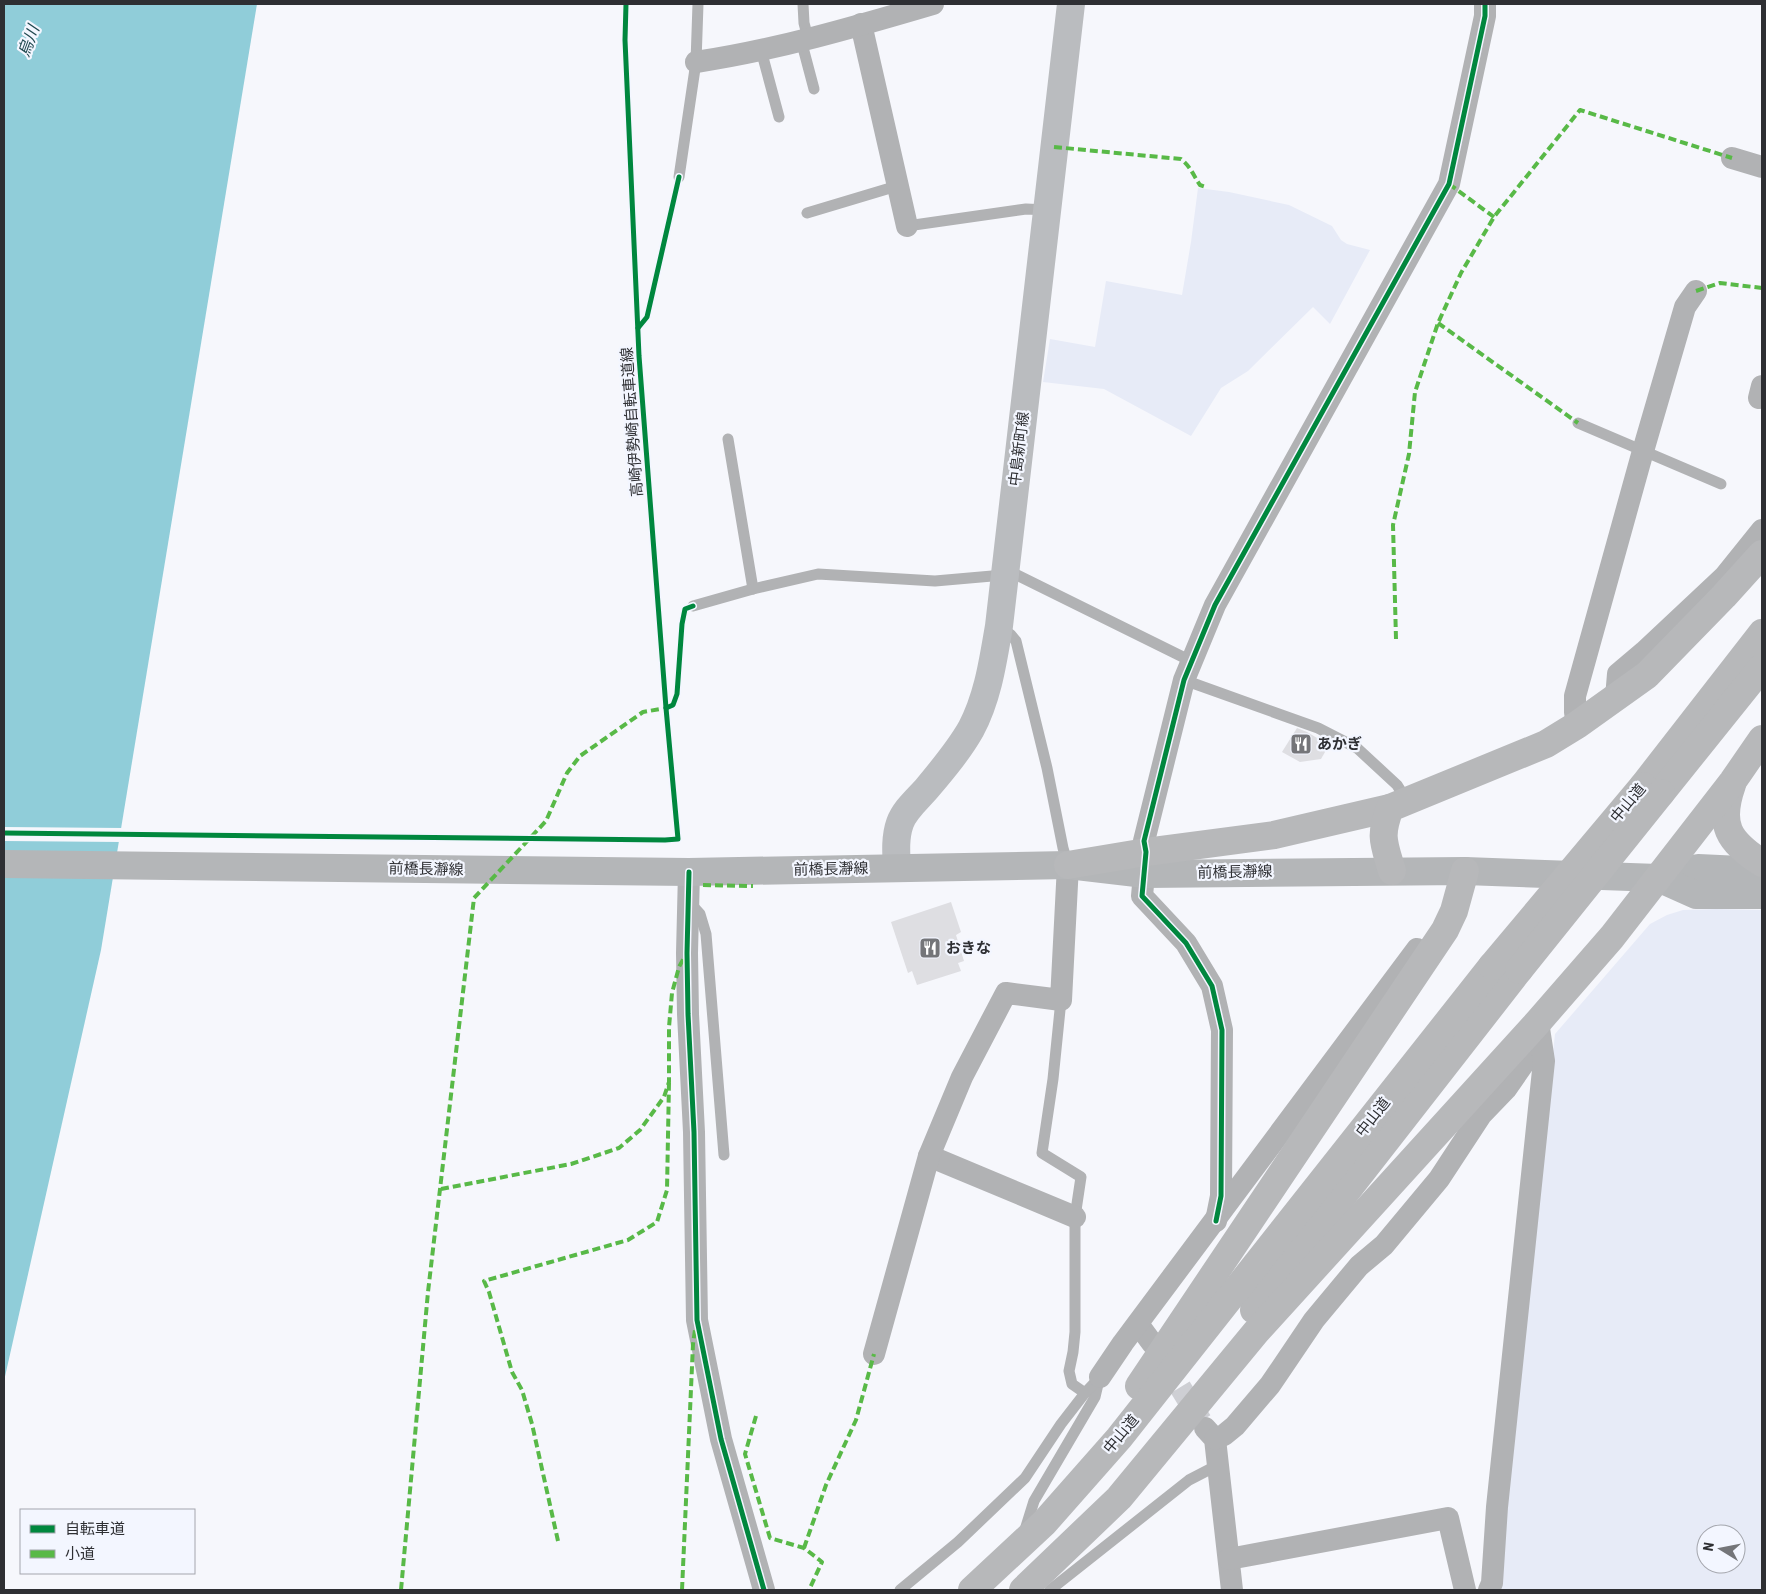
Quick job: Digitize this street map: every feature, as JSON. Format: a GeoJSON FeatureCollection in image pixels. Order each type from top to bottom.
{"type":"FeatureCollection","features":[{"type":"Feature","properties":{"kind":"highway"},"geometry":{"type":"LineString","coordinates":[[1068,865],[1146,863],[1399,805],[1546,744],[1577,726],[1647,675],[1762,554]]}},
{"type":"Feature","properties":{"kind":"highway","name":"中山道"},"geometry":{"type":"LineString","coordinates":[[1005,1590],[1051,1545],[1170,1413],[1243,1324],[1519,970],[1652,790],[1762,633]]}},
{"type":"Feature","properties":{"kind":"highway","name":"中山道"},"geometry":{"type":"LineString","coordinates":[[972,1590],[1044,1523],[1119,1438],[1492,966],[1762,667]]}},
{"type":"Feature","properties":{"kind":"highway"},"geometry":{"type":"LineString","coordinates":[[1023,1590],[1119,1498],[1256,1332],[1539,1031],[1733,781],[1762,739]]}},
{"type":"Feature","properties":{"kind":"highway"},"geometry":{"type":"LineString","coordinates":[[1733,781],[1725,815],[1727,827],[1732,838],[1744,851],[1762,864]]}},
{"type":"Feature","properties":{"kind":"highway"},"geometry":{"type":"LineString","coordinates":[[1392,871],[1383,839],[1384,823],[1399,805]]}},
{"type":"Feature","properties":{"kind":"highway"},"geometry":{"type":"LineString","coordinates":[[1044,1523],[1126,1407],[1445,930],[1454,911],[1465,870]]}},
{"type":"Feature","properties":{"kind":"main road","name":"中島新町線"},"geometry":{"type":"LineString","coordinates":[[897,868],[896,835],[900,820],[949,763],[975,720],[985,696],[991,673],[999,626],[1071,4]]}},
{"type":"Feature","properties":{"kind":"main road","name":"前橋長瀞線"},"geometry":{"type":"LineString","coordinates":[[1146,863],[1392,871],[1465,870],[1658,878],[1698,868],[1762,871]]}},
{"type":"Feature","properties":{"kind":"main road","name":"前橋長瀞線"},"geometry":{"type":"LineString","coordinates":[[4,864],[677,871],[1068,865]]}},
{"type":"Feature","properties":{"kind":"main road","name":"前橋長瀞線"},"geometry":{"type":"LineString","coordinates":[[1658,878],[1696,895],[1762,895]]}},
{"type":"Feature","properties":{"kind":"street"},"geometry":{"type":"LineString","coordinates":[[696,62],[760,50],[861,24],[898,9],[933,4]]}},
{"type":"Feature","properties":{"kind":"street"},"geometry":{"type":"LineString","coordinates":[[1216,1221],[1221,1196],[1222,1030],[1212,986],[1186,943],[1142,896],[1146,863],[1144,841],[1187,671],[1215,606],[1449,184],[1485,4]]}},
{"type":"Feature","properties":{"kind":"street"},"geometry":{"type":"LineString","coordinates":[[861,24],[907,226]]}},
{"type":"Feature","properties":{"kind":"street"},"geometry":{"type":"LineString","coordinates":[[1732,158],[1762,167]]}},
{"type":"Feature","properties":{"kind":"street"},"geometry":{"type":"LineString","coordinates":[[1577,726],[1575,696],[1685,308],[1696,291]]}},
{"type":"Feature","properties":{"kind":"street"},"geometry":{"type":"LineString","coordinates":[[1616,698],[1618,674],[1725,576],[1762,530]]}},
{"type":"Feature","properties":{"kind":"street"},"geometry":{"type":"LineString","coordinates":[[874,1354],[930,1156],[962,1077],[1006,994],[1061,1000],[1068,865]]}},
{"type":"Feature","properties":{"kind":"street"},"geometry":{"type":"LineString","coordinates":[[677,871],[689,902],[687,953],[688,1014],[694,1132],[697,1320],[721,1439],[764,1590]]}},
{"type":"Feature","properties":{"kind":"street"},"geometry":{"type":"LineString","coordinates":[[1092,1385],[1420,946]]}},
{"type":"Feature","properties":{"kind":"street"},"geometry":{"type":"LineString","coordinates":[[1232,1590],[1218,1465],[1210,1434],[1224,1435],[1235,1426],[1270,1385],[1314,1320],[1336,1293],[1359,1266],[1384,1245],[1439,1179],[1480,1115],[1506,1089],[1539,1031]]}},
{"type":"Feature","properties":{"kind":"street"},"geometry":{"type":"LineString","coordinates":[[1489,1590],[1492,1583],[1497,1507],[1544,1061],[1539,1031]]}},
{"type":"Feature","properties":{"kind":"street"},"geometry":{"type":"LineString","coordinates":[[930,1156],[1075,1217]]}},
{"type":"Feature","properties":{"kind":"street"},"geometry":{"type":"LineString","coordinates":[[1138,1324],[1152,1343]]}},
{"type":"Feature","properties":{"kind":"street"},"geometry":{"type":"LineString","coordinates":[[1229,1560],[1448,1518],[1466,1590]]}},
{"type":"Feature","properties":{"kind":"lane"},"geometry":{"type":"LineString","coordinates":[[679,177],[696,62],[698,4]]}},
{"type":"Feature","properties":{"kind":"lane"},"geometry":{"type":"LineString","coordinates":[[803,4],[804,39],[814,89]]}},
{"type":"Feature","properties":{"kind":"lane"},"geometry":{"type":"LineString","coordinates":[[760,50],[779,117]]}},
{"type":"Feature","properties":{"kind":"lane"},"geometry":{"type":"LineString","coordinates":[[807,213],[897,186]]}},
{"type":"Feature","properties":{"kind":"lane"},"geometry":{"type":"LineString","coordinates":[[907,226],[1026,209],[1047,210]]}},
{"type":"Feature","properties":{"kind":"lane"},"geometry":{"type":"LineString","coordinates":[[1578,423],[1721,484]]}},
{"type":"Feature","properties":{"kind":"lane"},"geometry":{"type":"LineString","coordinates":[[728,439],[753,589]]}},
{"type":"Feature","properties":{"kind":"lane"},"geometry":{"type":"LineString","coordinates":[[693,606],[753,589],[818,574],[935,581],[1015,574],[1187,671],[1318,728],[1357,748],[1397,785],[1399,805]]}},
{"type":"Feature","properties":{"kind":"lane"},"geometry":{"type":"LineString","coordinates":[[999,626],[1016,641],[1068,865]]}},
{"type":"Feature","properties":{"kind":"lane"},"geometry":{"type":"LineString","coordinates":[[689,902],[700,914],[706,934],[724,1155]]}},
{"type":"Feature","properties":{"kind":"lane"},"geometry":{"type":"LineString","coordinates":[[1061,1000],[1053,1079],[1042,1153],[1081,1177],[1075,1217],[1075,1332],[1069,1376],[1072,1384],[1092,1385]]}},
{"type":"Feature","properties":{"kind":"lane"},"geometry":{"type":"LineString","coordinates":[[1020,1546],[1034,1501],[1095,1397],[1092,1385]]}},
{"type":"Feature","properties":{"kind":"lane"},"geometry":{"type":"LineString","coordinates":[[900,1590],[958,1542],[1025,1478],[1034,1468],[1061,1424],[1092,1385]]}},
{"type":"Feature","properties":{"kind":"lane"},"geometry":{"type":"LineString","coordinates":[[1050,1590],[1189,1480],[1218,1465]]}},
{"type":"Feature","properties":{"kind":"shaded area"},"geometry":{"type":"Polygon","coordinates":[[[1198,188],[1229,192],[1289,205],[1332,226],[1341,240],[1347,244],[1370,250],[1330,324],[1313,307],[1248,371],[1221,388],[1191,436],[1104,389],[1043,382],[1050,339],[1095,347],[1106,281],[1182,295],[1198,188]]]}},
{"type":"Feature","properties":{"kind":"shaded area"},"geometry":{"type":"Polygon","coordinates":[[[1683,910],[1762,910],[1762,1590],[1499,1590],[1498,1573],[1555,1034],[1650,924],[1667,915],[1683,910]]]}},
{"type":"Feature","properties":{"kind":"water","name":"烏川"},"geometry":{"type":"Polygon","coordinates":[[[4,4],[257,4],[101,950],[4,1381],[4,4]]]}},
{"type":"Feature","properties":{"kind":"pier"},"geometry":{"type":"Polygon","coordinates":[[[4,827],[123,828],[121,842],[4,841],[4,827]]]}},
{"type":"Feature","properties":{"kind":"building","name":"あかぎ"},"geometry":{"type":"Polygon","coordinates":[[[1297,728],[1329,745],[1321,759],[1300,762],[1282,752],[1297,728]]]}},
{"type":"Feature","properties":{"kind":"building","name":"おきな"},"geometry":{"type":"Polygon","coordinates":[[[951,902],[961,932],[956,935],[964,961],[958,963],[961,971],[917,985],[912,971],[908,973],[891,922],[951,902]]]}},
{"type":"Feature","properties":{"kind":"tunnel"},"geometry":{"type":"LineString","coordinates":[[1163,1359],[1201,1421]]}},
{"type":"Feature","properties":{"kind":"marked path"},"geometry":{"type":"LineString","coordinates":[[1396,639],[1393,525],[1409,454],[1415,392],[1438,323],[1461,273],[1494,217],[1580,110],[1732,158]]}},
{"type":"Feature","properties":{"kind":"marked path"},"geometry":{"type":"LineString","coordinates":[[1054,147],[1181,159],[1190,168],[1200,185],[1206,187]]}},
{"type":"Feature","properties":{"kind":"marked path"},"geometry":{"type":"LineString","coordinates":[[1449,184],[1494,217]]}},
{"type":"Feature","properties":{"kind":"marked path"},"geometry":{"type":"LineString","coordinates":[[1696,291],[1720,283],[1762,288]]}},
{"type":"Feature","properties":{"kind":"marked path"},"geometry":{"type":"LineString","coordinates":[[1438,323],[1578,423]]}},
{"type":"Feature","properties":{"kind":"marked path"},"geometry":{"type":"LineString","coordinates":[[401,1590],[428,1292],[474,898],[546,821],[567,773],[580,756],[643,712],[666,708]]}},
{"type":"Feature","properties":{"kind":"marked path"},"geometry":{"type":"LineString","coordinates":[[703,885],[753,886]]}},
{"type":"Feature","properties":{"kind":"marked path"},"geometry":{"type":"LineString","coordinates":[[441,1189],[571,1164],[619,1148],[640,1130],[664,1097],[669,1082],[669,1027],[672,993],[679,967],[685,956]]}},
{"type":"Feature","properties":{"kind":"marked path"},"geometry":{"type":"LineString","coordinates":[[558,1541],[532,1424],[522,1390],[512,1372],[489,1292],[484,1281],[628,1240],[657,1222],[667,1190],[669,1082]]}},
{"type":"Feature","properties":{"kind":"marked path"},"geometry":{"type":"LineString","coordinates":[[682,1590],[695,1330]]}},
{"type":"Feature","properties":{"kind":"marked path"},"geometry":{"type":"LineString","coordinates":[[804,1548],[826,1485],[856,1420],[874,1354]]}},
{"type":"Feature","properties":{"kind":"marked path"},"geometry":{"type":"LineString","coordinates":[[756,1416],[745,1454],[770,1538],[804,1548],[822,1562],[809,1590]]}},
{"type":"Feature","properties":{"kind":"cycle path","name":"高崎伊勢崎自転車道線"},"geometry":{"type":"LineString","coordinates":[[4,833],[678,839],[639,356],[625,40],[626,4]]}},
{"type":"Feature","properties":{"kind":"cycle path"},"geometry":{"type":"LineString","coordinates":[[1216,1221],[1221,1196],[1222,1030],[1212,986],[1186,943],[1142,896],[1146,852],[1144,841],[1184,680],[1215,605],[1449,184],[1485,16],[1485,4]]}},
{"type":"Feature","properties":{"kind":"cycle path"},"geometry":{"type":"LineString","coordinates":[[638,328],[647,317],[679,177]]}},
{"type":"Feature","properties":{"kind":"cycle path"},"geometry":{"type":"LineString","coordinates":[[666,708],[673,705],[677,694],[682,624],[685,609],[693,606]]}},
{"type":"Feature","properties":{"kind":"cycle path"},"geometry":{"type":"LineString","coordinates":[[689,872],[688,1014],[694,1132],[697,1320],[721,1439],[764,1590]]}},
{"type":"Feature","properties":{"kind":"place","name":"あかぎ"},"geometry":{"type":"Point","coordinates":[1301,744]}},
{"type":"Feature","properties":{"kind":"place","name":"おきな"},"geometry":{"type":"Point","coordinates":[930,948]}}]}
